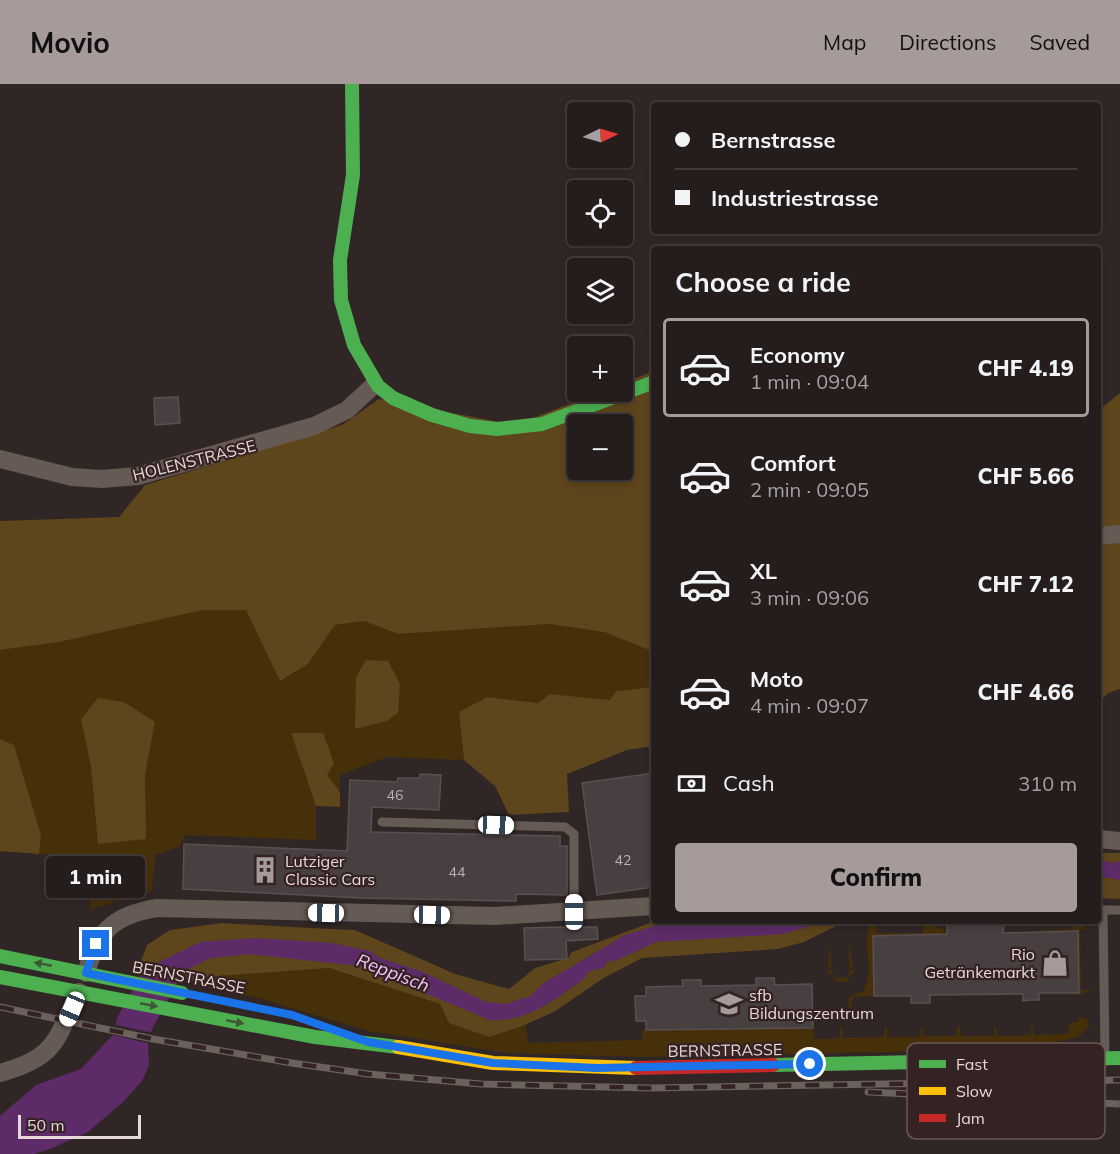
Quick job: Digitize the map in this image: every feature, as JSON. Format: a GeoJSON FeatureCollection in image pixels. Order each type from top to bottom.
{"type":"FeatureCollection","features":[{"type":"Feature","properties":{"kind":"main road"},"geometry":{"type":"LineString","coordinates":[[352,84],[353,174],[340,250],[338,290],[344,320],[374,385],[434,416],[464,426],[496,429],[549,422],[651,383]]}},
{"type":"Feature","properties":{"kind":"main road","name":"BERNSTRASSE"},"geometry":{"type":"LineString","coordinates":[[0,956],[190,994]]}},
{"type":"Feature","properties":{"kind":"main road"},"geometry":{"type":"LineString","coordinates":[[80,992],[86,973]]}},
{"type":"Feature","properties":{"kind":"main road","name":"BERNSTRASSE"},"geometry":{"type":"LineString","coordinates":[[0,977],[315,1037],[368,1042],[458,1059],[554,1068],[907,1062]]}},
{"type":"Feature","properties":{"kind":"main road","name":"BERNSTRASSE"},"geometry":{"type":"LineString","coordinates":[[317,1022],[368,1042]]}},
{"type":"Feature","properties":{"kind":"main road","name":"BERNSTRASSE"},"geometry":{"type":"LineString","coordinates":[[1105,1058],[1120,1058]]}},
{"type":"Feature","properties":{"kind":"street","name":"HOLENSTRASSE"},"geometry":{"type":"LineString","coordinates":[[0,459],[72,477],[102,479],[138,476],[314,426],[347,410],[374,385]]}},
{"type":"Feature","properties":{"kind":"street"},"geometry":{"type":"LineString","coordinates":[[1101,536],[1120,534]]}},
{"type":"Feature","properties":{"kind":"street"},"geometry":{"type":"LineString","coordinates":[[1101,839],[1120,840]]}},
{"type":"Feature","properties":{"kind":"street"},"geometry":{"type":"LineString","coordinates":[[86,973],[96,944],[106,930],[129,915],[157,908],[495,916],[651,906]]}},
{"type":"Feature","properties":{"kind":"street"},"geometry":{"type":"LineString","coordinates":[[0,1073],[36,1060],[54,1046],[80,992]]}},
{"type":"Feature","properties":{"kind":"lane"},"geometry":{"type":"LineString","coordinates":[[382,822],[565,827],[574,834],[574,912]]}},
{"type":"Feature","properties":{"kind":"lane"},"geometry":{"type":"LineString","coordinates":[[1105,1043],[1103,910],[1120,910]]}},
{"type":"Feature","properties":{"kind":"shaded area"},"geometry":{"type":"Polygon","coordinates":[[[651,372],[651,651],[604,632],[549,624],[398,634],[364,621],[335,625],[308,664],[280,681],[246,610],[203,610],[59,642],[0,650],[0,521],[119,517],[145,485],[342,425],[379,399],[515,425],[574,402],[633,402],[633,379],[651,372]]]}},
{"type":"Feature","properties":{"kind":"shaded area"},"geometry":{"type":"Polygon","coordinates":[[[1120,393],[1120,689],[1108,693],[1101,700],[1101,409],[1120,393]]]}},
{"type":"Feature","properties":{"kind":"shaded area"},"geometry":{"type":"Polygon","coordinates":[[[203,610],[246,610],[280,681],[308,664],[335,625],[364,621],[398,634],[549,624],[604,632],[651,651],[651,687],[616,691],[610,700],[550,694],[539,703],[486,697],[459,712],[464,760],[387,757],[340,775],[340,792],[291,733],[316,806],[316,840],[185,835],[179,847],[155,855],[152,891],[91,909],[82,858],[39,854],[41,835],[14,745],[0,739],[0,650],[55,642],[203,610]],[[81,719],[91,767],[145,775],[155,722],[81,719]]]}},
{"type":"Feature","properties":{"kind":"shaded area"},"geometry":{"type":"Polygon","coordinates":[[[366,660],[388,661],[400,684],[398,713],[387,721],[355,729],[356,677],[366,660]]]}},
{"type":"Feature","properties":{"kind":"shaded area"},"geometry":{"type":"Polygon","coordinates":[[[651,687],[651,746],[627,750],[567,774],[569,812],[509,815],[495,786],[464,760],[459,712],[487,697],[538,703],[550,694],[610,700],[616,691],[651,687]]]}},
{"type":"Feature","properties":{"kind":"shaded area"},"geometry":{"type":"Polygon","coordinates":[[[98,698],[124,702],[155,722],[145,775],[146,839],[98,844],[91,767],[81,719],[98,698]]]}},
{"type":"Feature","properties":{"kind":"shaded area"},"geometry":{"type":"Polygon","coordinates":[[[291,733],[323,733],[334,763],[327,775],[340,792],[340,807],[316,806],[291,733]]]}},
{"type":"Feature","properties":{"kind":"shaded area"},"geometry":{"type":"Polygon","coordinates":[[[0,739],[14,745],[41,835],[39,854],[0,851],[0,739]]]}},
{"type":"Feature","properties":{"kind":"shaded area"},"geometry":{"type":"Polygon","coordinates":[[[1101,853],[1120,853],[1120,899],[1101,898],[1101,853]]]}},
{"type":"Feature","properties":{"kind":"shaded area"},"geometry":{"type":"Polygon","coordinates":[[[651,922],[840,924],[804,942],[778,949],[642,958],[602,979],[554,1012],[489,1037],[449,1023],[440,1004],[329,968],[205,977],[195,981],[138,969],[147,945],[170,930],[222,923],[355,930],[455,974],[509,989],[535,968],[568,958],[572,952],[651,922]]]}},
{"type":"Feature","properties":{"kind":"shaded area"},"geometry":{"type":"Polygon","coordinates":[[[876,924],[877,933],[923,933],[923,924],[929,924],[943,929],[946,934],[873,936],[874,996],[853,997],[851,1009],[848,1005],[849,997],[863,991],[869,974],[867,933],[870,925],[876,924]]]}},
{"type":"Feature","properties":{"kind":"shaded area"},"geometry":{"type":"Polygon","coordinates":[[[1071,924],[1081,924],[1088,929],[1080,930],[1081,990],[1093,990],[1078,995],[1078,931],[1016,932],[1070,929],[1071,924]]]}},
{"type":"Feature","properties":{"kind":"shaded area"},"geometry":{"type":"Polygon","coordinates":[[[849,942],[854,972],[846,982],[836,981],[833,978],[849,977],[849,971],[853,970],[853,967],[849,967],[849,942]]]}},
{"type":"Feature","properties":{"kind":"shaded area"},"geometry":{"type":"Polygon","coordinates":[[[830,943],[832,967],[829,967],[829,970],[832,971],[833,978],[828,972],[830,943]]]}},
{"type":"Feature","properties":{"kind":"shaded area"},"geometry":{"type":"Polygon","coordinates":[[[328,968],[440,1004],[449,1023],[520,1027],[526,1025],[528,1043],[642,1040],[642,1030],[673,1030],[673,1032],[676,1030],[728,1029],[728,1031],[731,1029],[799,1028],[801,1030],[813,1028],[814,1039],[840,1038],[840,1027],[842,1027],[843,1038],[884,1037],[884,1028],[887,1028],[887,1037],[920,1037],[921,1028],[923,1028],[924,1036],[957,1036],[957,1027],[960,1027],[961,1036],[994,1036],[994,1027],[996,1027],[997,1036],[1031,1035],[1031,1026],[1033,1026],[1034,1035],[1067,1034],[1070,1023],[1079,1022],[1079,1017],[1086,1019],[1090,1025],[1078,1037],[1055,1042],[907,1043],[907,1051],[894,1052],[643,1057],[507,1053],[368,1031],[262,999],[193,984],[205,977],[328,968]]]}},
{"type":"Feature","properties":{"kind":"water"},"geometry":{"type":"Polygon","coordinates":[[[1101,859],[1112,863],[1120,861],[1120,880],[1101,877],[1101,859]]]}},
{"type":"Feature","properties":{"kind":"water","name":"Reppisch"},"geometry":{"type":"Polygon","coordinates":[[[661,924],[817,924],[783,934],[656,942],[617,960],[606,962],[605,967],[588,972],[585,978],[541,1008],[504,1020],[490,1020],[360,966],[250,954],[211,958],[184,971],[153,1027],[148,1041],[149,1065],[142,1081],[122,1103],[88,1132],[50,1149],[34,1154],[0,1154],[0,1116],[36,1085],[81,1069],[112,1036],[118,1016],[145,969],[200,942],[256,938],[332,943],[370,951],[380,958],[423,972],[486,1002],[506,1004],[531,996],[542,984],[625,935],[661,924]]]}},
{"type":"Feature","properties":{"kind":"pier"},"geometry":{"type":"Polygon","coordinates":[[[111,1024],[154,1033],[151,1044],[109,1034],[111,1024]]]}},
{"type":"Feature","properties":{"kind":"building"},"geometry":{"type":"Polygon","coordinates":[[[178,397],[180,423],[155,425],[154,398],[178,397]]]}},
{"type":"Feature","properties":{"kind":"building"},"geometry":{"type":"Polygon","coordinates":[[[651,773],[651,887],[597,895],[582,783],[651,773]]]}},
{"type":"Feature","properties":{"kind":"building"},"geometry":{"type":"Polygon","coordinates":[[[420,774],[441,775],[439,810],[372,807],[371,832],[560,836],[560,846],[567,846],[567,895],[516,894],[516,901],[361,898],[183,889],[184,844],[347,851],[350,780],[397,782],[398,778],[420,778],[420,774]]]}},
{"type":"Feature","properties":{"kind":"building"},"geometry":{"type":"Polygon","coordinates":[[[947,924],[1004,924],[1003,933],[1078,931],[1079,993],[1039,993],[1039,1000],[1023,1001],[1023,994],[930,995],[930,1003],[911,1003],[911,996],[874,996],[873,936],[947,934],[947,924]]]}},
{"type":"Feature","properties":{"kind":"building"},"geometry":{"type":"Polygon","coordinates":[[[597,927],[598,939],[566,941],[567,959],[525,960],[524,928],[597,927]]]}},
{"type":"Feature","properties":{"kind":"building","name":"sfb Bildungszentrum"},"geometry":{"type":"Polygon","coordinates":[[[756,978],[774,978],[775,985],[812,984],[813,1028],[646,1030],[646,1021],[636,1021],[635,996],[646,996],[646,987],[683,986],[682,980],[701,980],[701,986],[756,985],[756,978]]]}},
{"type":"Feature","properties":{"kind":"railway"},"geometry":{"type":"LineString","coordinates":[[0,1007],[153,1039],[292,1063],[368,1074],[481,1084],[650,1088],[907,1084]]}},
{"type":"Feature","properties":{"kind":"railway"},"geometry":{"type":"LineString","coordinates":[[1105,1080],[1120,1080]]}},
{"type":"Feature","properties":{"kind":"railway"},"geometry":{"type":"LineString","coordinates":[[868,1092],[907,1094]]}},
{"type":"Feature","properties":{"kind":"railway"},"geometry":{"type":"LineString","coordinates":[[1105,1103],[1120,1104]]}},
{"type":"Feature","properties":{"kind":"traffic: fast"},"geometry":{"type":"LineString","coordinates":[[352,84],[353,175],[340,260],[341,300],[354,345],[378,386],[393,398],[432,415],[470,426],[497,429],[542,424],[651,383]]}},
{"type":"Feature","properties":{"kind":"traffic: fast"},"geometry":{"type":"LineString","coordinates":[[0,956],[182,993]]}},
{"type":"Feature","properties":{"kind":"traffic: fast"},"geometry":{"type":"LineString","coordinates":[[0,977],[315,1037],[398,1047]]}},
{"type":"Feature","properties":{"kind":"traffic: fast"},"geometry":{"type":"LineString","coordinates":[[1105,1058],[1120,1058]]}},
{"type":"Feature","properties":{"kind":"traffic: fast"},"geometry":{"type":"LineString","coordinates":[[773,1065],[907,1062]]}},
{"type":"Feature","properties":{"kind":"traffic: slow"},"geometry":{"type":"LineString","coordinates":[[398,1047],[493,1063],[636,1068]]}},
{"type":"Feature","properties":{"kind":"traffic: jam"},"geometry":{"type":"LineString","coordinates":[[636,1068],[773,1065]]}},
{"type":"Feature","properties":{"kind":"place","name":"Lutziger Classic Cars"},"geometry":{"type":"Point","coordinates":[265,870]}},
{"type":"Feature","properties":{"kind":"place","name":"Rio Getränkemarkt"},"geometry":{"type":"Point","coordinates":[1055,963]}},
{"type":"Feature","properties":{"kind":"place","name":"sfb Bildungszentrum"},"geometry":{"type":"Point","coordinates":[729,1004]}},
{"type":"Feature","properties":{"kind":"route"},"geometry":{"type":"LineString","coordinates":[[96,944],[86,973],[271,1010],[317,1022],[368,1042],[447,1057],[554,1068],[810,1064]]}}]}
